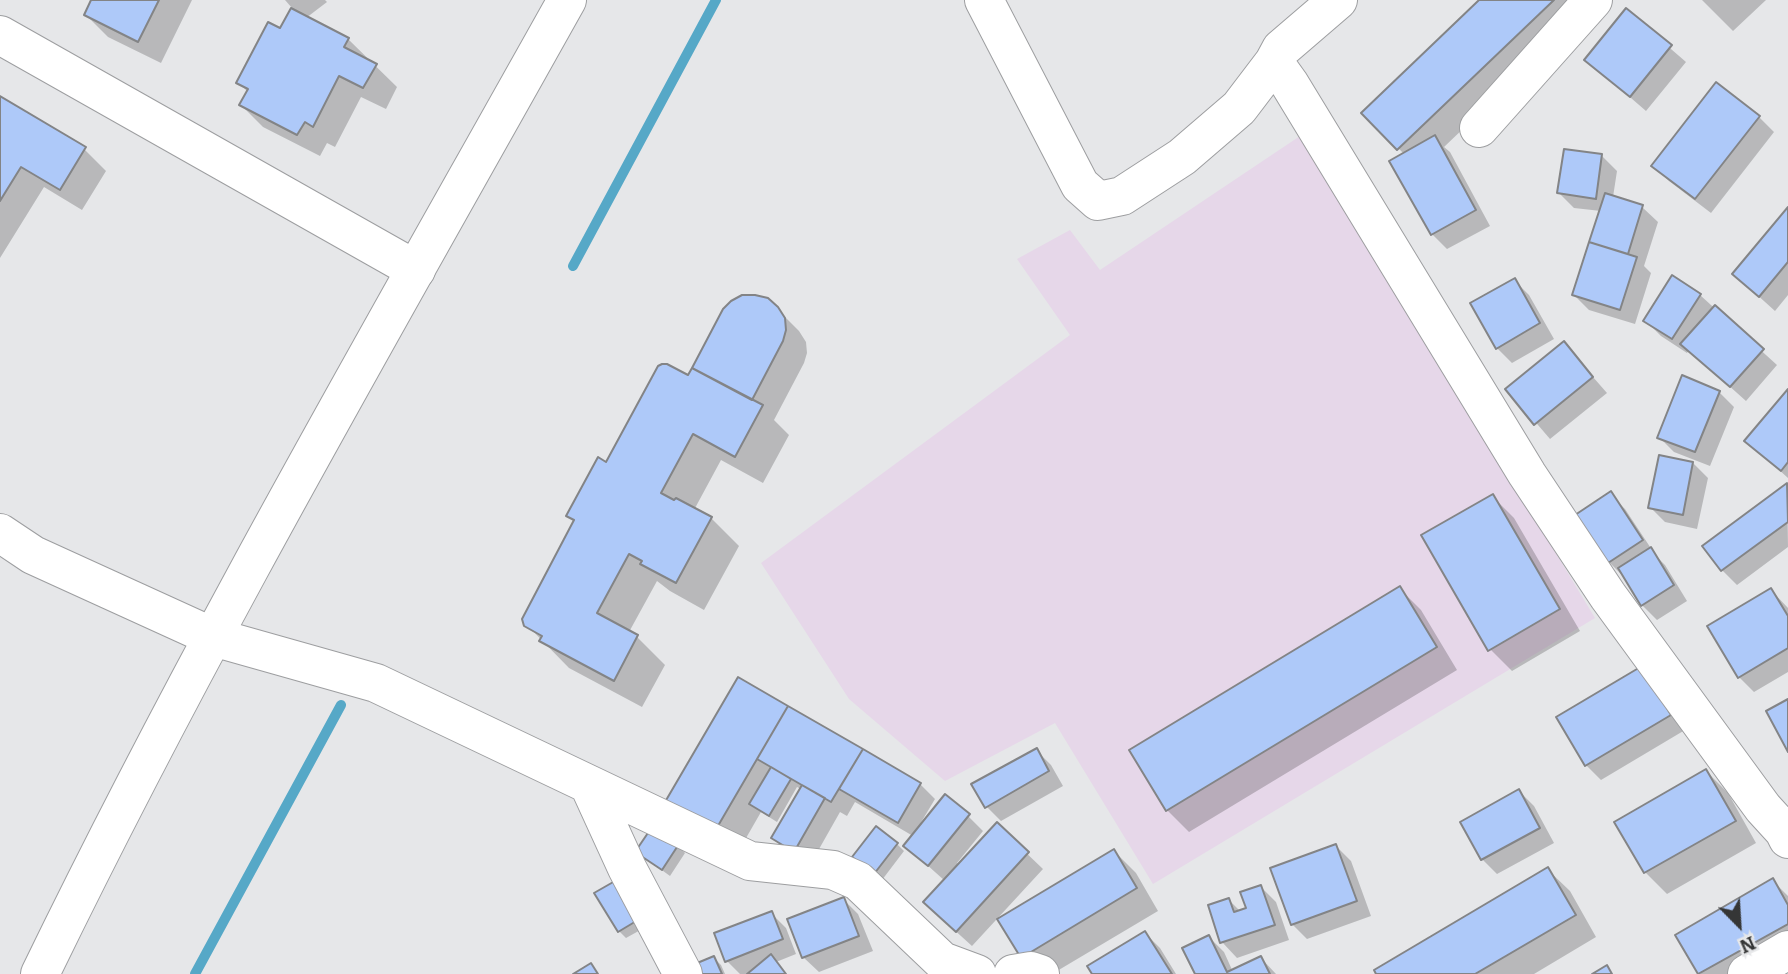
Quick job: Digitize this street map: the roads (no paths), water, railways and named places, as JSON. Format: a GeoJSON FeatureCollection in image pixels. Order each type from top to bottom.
{"type":"FeatureCollection","features":[{"type":"Feature","properties":{"kind":"street"},"geometry":{"type":"LineString","coordinates":[[40,974],[93,864],[213,637],[567,0]]}},
{"type":"Feature","properties":{"kind":"street"},"geometry":{"type":"LineString","coordinates":[[984,0],[1080,186],[1098,201],[1122,196],[1181,157],[1239,107],[1274,62],[1280,49],[1338,0]]}},
{"type":"Feature","properties":{"kind":"street"},"geometry":{"type":"LineString","coordinates":[[1479,128],[1593,0]]}},
{"type":"Feature","properties":{"kind":"street"},"geometry":{"type":"LineString","coordinates":[[0,35],[416,270]]}},
{"type":"Feature","properties":{"kind":"street"},"geometry":{"type":"LineString","coordinates":[[1274,62],[1534,485],[1615,606],[1788,839]]}},
{"type":"Feature","properties":{"kind":"street"},"geometry":{"type":"LineString","coordinates":[[0,533],[33,555],[213,637],[376,683],[750,861],[834,870],[858,881],[942,961],[977,974]]}},
{"type":"Feature","properties":{"kind":"street"},"geometry":{"type":"LineString","coordinates":[[589,785],[627,868],[683,974]]}},
{"type":"Feature","properties":{"kind":"street"},"geometry":{"type":"LineString","coordinates":[[1746,974],[1788,950]]}},
{"type":"Feature","properties":{"kind":"street"},"geometry":{"type":"LineString","coordinates":[[1013,974],[1031,971],[1040,974]]}},
{"type":"Feature","properties":{"kind":"waterway"},"geometry":{"type":"LineString","coordinates":[[573,266],[716,0]]}},
{"type":"Feature","properties":{"kind":"waterway"},"geometry":{"type":"LineString","coordinates":[[195,974],[341,705]]}}]}
